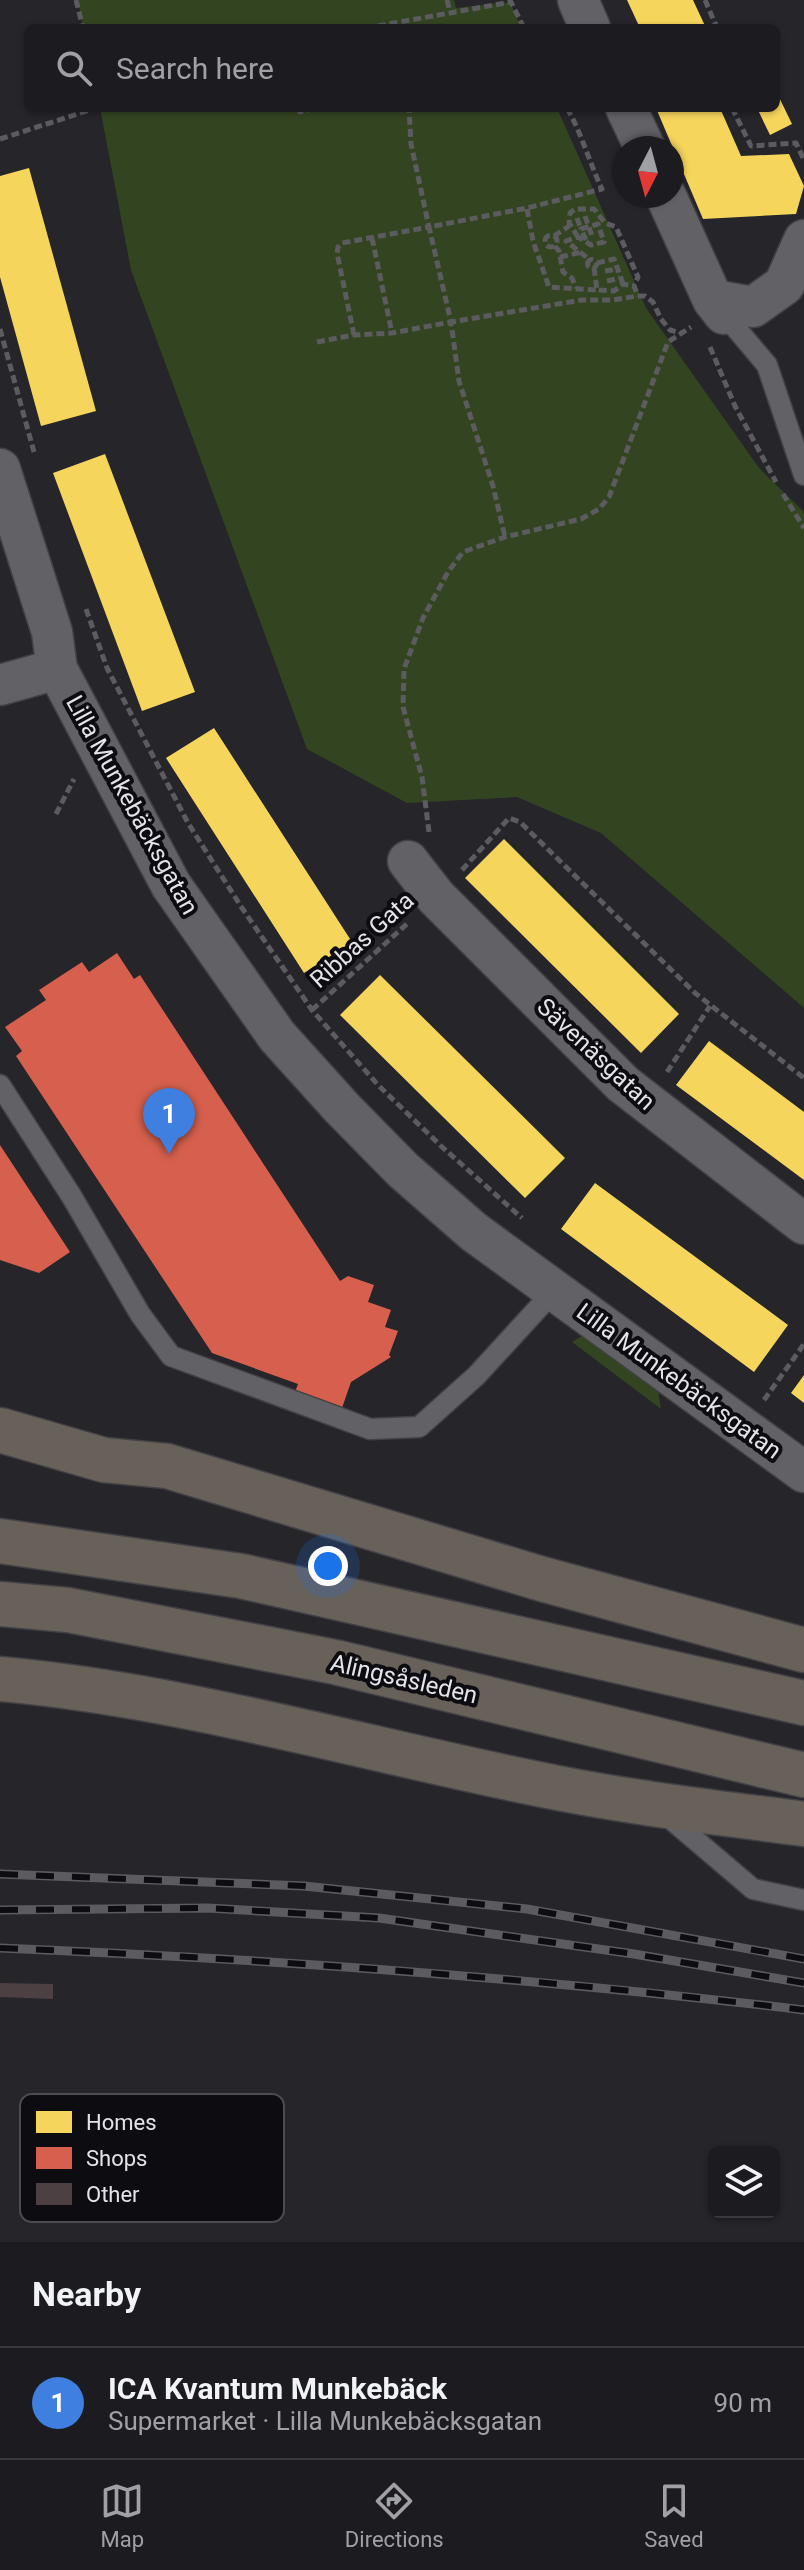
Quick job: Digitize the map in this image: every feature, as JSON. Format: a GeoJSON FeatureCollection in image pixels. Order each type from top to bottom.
{"type":"FeatureCollection","features":[{"type":"Feature","properties":{"kind":"highway"},"geometry":{"type":"LineString","coordinates":[[0,1408],[111,1441],[167,1466],[542,1579],[804,1650]]}},
{"type":"Feature","properties":{"kind":"highway"},"geometry":{"type":"LineString","coordinates":[[0,1430],[104,1460],[167,1466]]}},
{"type":"Feature","properties":{"kind":"highway"},"geometry":{"type":"LineString","coordinates":[[0,1541],[241,1576],[804,1703]]}},
{"type":"Feature","properties":{"kind":"highway","name":"Alingsåsleden"},"geometry":{"type":"LineString","coordinates":[[0,1604],[68,1610],[335,1662],[804,1775]]}},
{"type":"Feature","properties":{"kind":"highway"},"geometry":{"type":"LineString","coordinates":[[0,1679],[200,1710],[559,1789],[804,1824]]}},
{"type":"Feature","properties":{"kind":"street"},"geometry":{"type":"LineString","coordinates":[[578,0],[588,24]]}},
{"type":"Feature","properties":{"kind":"street"},"geometry":{"type":"LineString","coordinates":[[628,112],[639,136]]}},
{"type":"Feature","properties":{"kind":"street"},"geometry":{"type":"LineString","coordinates":[[671,208],[713,313],[753,307],[784,285],[804,240]]}},
{"type":"Feature","properties":{"kind":"street","name":"Lilla Munkebäcksgatan"},"geometry":{"type":"LineString","coordinates":[[0,469],[52,632],[57,669],[171,885],[277,1036],[403,1170],[474,1232],[804,1472]]}},
{"type":"Feature","properties":{"kind":"street"},"geometry":{"type":"LineString","coordinates":[[0,685],[57,669]]}},
{"type":"Feature","properties":{"kind":"street","name":"Sävenäsgatan"},"geometry":{"type":"LineString","coordinates":[[419,851],[436,897],[623,1084],[804,1224]]}},
{"type":"Feature","properties":{"kind":"lane"},"geometry":{"type":"LineString","coordinates":[[713,313],[767,365],[804,475]]}},
{"type":"Feature","properties":{"kind":"lane","name":"Lilla Munkebäcksgatan"},"geometry":{"type":"LineString","coordinates":[[0,1085],[72,1197],[140,1314],[171,1356],[370,1429],[419,1427],[476,1376],[554,1291]]}},
{"type":"Feature","properties":{"kind":"lane"},"geometry":{"type":"LineString","coordinates":[[650,1803],[694,1836],[753,1889],[804,1900]]}},
{"type":"Feature","properties":{"kind":"path"},"geometry":{"type":"LineString","coordinates":[[76,0],[82,24]]}},
{"type":"Feature","properties":{"kind":"path"},"geometry":{"type":"LineString","coordinates":[[447,0],[450,12]]}},
{"type":"Feature","properties":{"kind":"path"},"geometry":{"type":"LineString","coordinates":[[705,0],[715,24]]}},
{"type":"Feature","properties":{"kind":"path"},"geometry":{"type":"LineString","coordinates":[[382,24],[511,2],[522,24]]}},
{"type":"Feature","properties":{"kind":"path"},"geometry":{"type":"LineString","coordinates":[[700,14],[709,10]]}},
{"type":"Feature","properties":{"kind":"path"},"geometry":{"type":"LineString","coordinates":[[399,20],[400,24]]}},
{"type":"Feature","properties":{"kind":"path"},"geometry":{"type":"LineString","coordinates":[[0,139],[84,112]]}},
{"type":"Feature","properties":{"kind":"path"},"geometry":{"type":"LineString","coordinates":[[409,112],[411,144],[451,322],[459,381],[493,486],[505,537]]}},
{"type":"Feature","properties":{"kind":"path"},"geometry":{"type":"LineString","coordinates":[[354,335],[337,253],[342,243],[527,208],[602,189],[569,112]]}},
{"type":"Feature","properties":{"kind":"path"},"geometry":{"type":"LineString","coordinates":[[734,112],[751,146],[796,143],[804,160]]}},
{"type":"Feature","properties":{"kind":"path"},"geometry":{"type":"LineString","coordinates":[[527,208],[533,241],[549,287],[614,291],[622,281]]}},
{"type":"Feature","properties":{"kind":"path"},"geometry":{"type":"LineString","coordinates":[[581,229],[598,224],[604,242],[595,245],[578,237],[569,226],[572,210],[588,208],[598,212],[605,223],[616,227],[638,277],[634,286]]}},
{"type":"Feature","properties":{"kind":"path"},"geometry":{"type":"LineString","coordinates":[[585,216],[592,236]]}},
{"type":"Feature","properties":{"kind":"path"},"geometry":{"type":"LineString","coordinates":[[577,218],[586,240]]}},
{"type":"Feature","properties":{"kind":"path"},"geometry":{"type":"LineString","coordinates":[[533,241],[546,240],[569,226]]}},
{"type":"Feature","properties":{"kind":"path"},"geometry":{"type":"LineString","coordinates":[[554,236],[563,272],[572,278],[576,288]]}},
{"type":"Feature","properties":{"kind":"path"},"geometry":{"type":"LineString","coordinates":[[578,237],[566,241],[590,260],[594,259],[597,290]]}},
{"type":"Feature","properties":{"kind":"path"},"geometry":{"type":"LineString","coordinates":[[372,238],[392,333]]}},
{"type":"Feature","properties":{"kind":"path"},"geometry":{"type":"LineString","coordinates":[[546,240],[548,246],[555,246]]}},
{"type":"Feature","properties":{"kind":"path"},"geometry":{"type":"LineString","coordinates":[[560,257],[582,252]]}},
{"type":"Feature","properties":{"kind":"path"},"geometry":{"type":"LineString","coordinates":[[595,265],[614,259],[622,281]]}},
{"type":"Feature","properties":{"kind":"path"},"geometry":{"type":"LineString","coordinates":[[605,271],[617,269]]}},
{"type":"Feature","properties":{"kind":"path"},"geometry":{"type":"LineString","coordinates":[[566,273],[566,289]]}},
{"type":"Feature","properties":{"kind":"path"},"geometry":{"type":"LineString","coordinates":[[607,281],[622,281],[634,286],[638,296]]}},
{"type":"Feature","properties":{"kind":"path"},"geometry":{"type":"LineString","coordinates":[[317,342],[354,335],[392,333],[582,300],[638,296],[645,296],[653,302],[670,330],[682,333]]}},
{"type":"Feature","properties":{"kind":"path"},"geometry":{"type":"LineString","coordinates":[[419,851],[422,777],[403,707],[404,669],[423,618],[463,552],[505,537],[581,519],[599,509],[609,497],[668,342],[713,313],[735,406],[804,528]]}},
{"type":"Feature","properties":{"kind":"path"},"geometry":{"type":"LineString","coordinates":[[92,624],[107,668],[188,823],[312,1010],[378,1085],[441,1146],[530,1224]]}},
{"type":"Feature","properties":{"kind":"path","name":"Ribbas Gata"},"geometry":{"type":"LineString","coordinates":[[312,1010],[436,897],[509,818],[520,822],[710,1006]]}},
{"type":"Feature","properties":{"kind":"path"},"geometry":{"type":"LineString","coordinates":[[646,1104],[710,1006],[804,1078]]}},
{"type":"Feature","properties":{"kind":"path"},"geometry":{"type":"LineString","coordinates":[[773,1408],[763,1401],[804,1344]]}},
{"type":"Feature","properties":{"kind":"green space"},"geometry":{"type":"Polygon","coordinates":[[[78,0],[454,0],[456,8],[510,2],[519,24],[82,24],[78,0]]]}},
{"type":"Feature","properties":{"kind":"green space"},"geometry":{"type":"Polygon","coordinates":[[[101,112],[559,112],[646,308],[759,468],[804,512],[804,1008],[601,833],[517,797],[407,803],[307,749],[131,270],[101,112]]]}},
{"type":"Feature","properties":{"kind":"green space"},"geometry":{"type":"Polygon","coordinates":[[[582,1336],[589,1337],[658,1390],[661,1409],[572,1342],[582,1336]]]}},
{"type":"Feature","properties":{"kind":"building: Homes"},"geometry":{"type":"Polygon","coordinates":[[[627,0],[693,0],[704,24],[638,24],[627,0]]]}},
{"type":"Feature","properties":{"kind":"building: Homes"},"geometry":{"type":"Polygon","coordinates":[[[780,99],[792,124],[770,135],[759,112],[780,112],[780,99]]]}},
{"type":"Feature","properties":{"kind":"building: Homes"},"geometry":{"type":"Polygon","coordinates":[[[658,112],[722,112],[741,156],[789,154],[804,186],[796,214],[703,219],[684,174],[684,136],[668,136],[658,112]]]}},
{"type":"Feature","properties":{"kind":"building: Homes"},"geometry":{"type":"Polygon","coordinates":[[[29,168],[96,411],[41,426],[0,277],[0,176],[29,168]]]}},
{"type":"Feature","properties":{"kind":"building: Homes"},"geometry":{"type":"Polygon","coordinates":[[[105,454],[195,692],[142,711],[53,473],[105,454]]]}},
{"type":"Feature","properties":{"kind":"building: Homes"},"geometry":{"type":"Polygon","coordinates":[[[214,728],[352,942],[304,973],[166,758],[214,728]]]}},
{"type":"Feature","properties":{"kind":"building: Homes"},"geometry":{"type":"Polygon","coordinates":[[[504,839],[679,1014],[641,1053],[465,878],[504,839]]]}},
{"type":"Feature","properties":{"kind":"building: Homes"},"geometry":{"type":"Polygon","coordinates":[[[380,975],[565,1158],[525,1198],[340,1015],[380,975]]]}},
{"type":"Feature","properties":{"kind":"building: Homes"},"geometry":{"type":"Polygon","coordinates":[[[709,1041],[804,1112],[804,1180],[676,1085],[709,1041]]]}},
{"type":"Feature","properties":{"kind":"building: Homes"},"geometry":{"type":"Polygon","coordinates":[[[595,1183],[788,1325],[754,1372],[561,1229],[595,1183]]]}},
{"type":"Feature","properties":{"kind":"building: Homes"},"geometry":{"type":"Polygon","coordinates":[[[804,1375],[804,1403],[791,1393],[804,1375]]]}},
{"type":"Feature","properties":{"kind":"building: Shops"},"geometry":{"type":"Polygon","coordinates":[[[117,953],[134,979],[140,975],[340,1281],[348,1276],[374,1285],[368,1302],[391,1310],[385,1327],[398,1331],[389,1355],[391,1357],[351,1382],[342,1408],[295,1392],[298,1384],[212,1353],[16,1056],[22,1051],[5,1027],[46,1000],[39,990],[82,962],[89,972],[117,953]]]}},
{"type":"Feature","properties":{"kind":"building: Shops"},"geometry":{"type":"Polygon","coordinates":[[[0,1145],[70,1252],[39,1273],[0,1260],[0,1145]]]}},
{"type":"Feature","properties":{"kind":"building: Other"},"geometry":{"type":"Polygon","coordinates":[[[0,1983],[53,1984],[53,1999],[0,1997],[0,1983]]]}},
{"type":"Feature","properties":{"kind":"railway"},"geometry":{"type":"LineString","coordinates":[[0,1874],[304,1886],[527,1909],[804,1959]]}},
{"type":"Feature","properties":{"kind":"railway"},"geometry":{"type":"LineString","coordinates":[[0,1910],[208,1908],[379,1918],[634,1954],[804,1983]]}},
{"type":"Feature","properties":{"kind":"railway"},"geometry":{"type":"LineString","coordinates":[[0,1948],[403,1971],[604,1988],[804,2010]]}},
{"type":"Feature","properties":{"kind":"place","name":"ICA Kvantum Munkebäck"},"geometry":{"type":"Point","coordinates":[169,1154]}}]}
